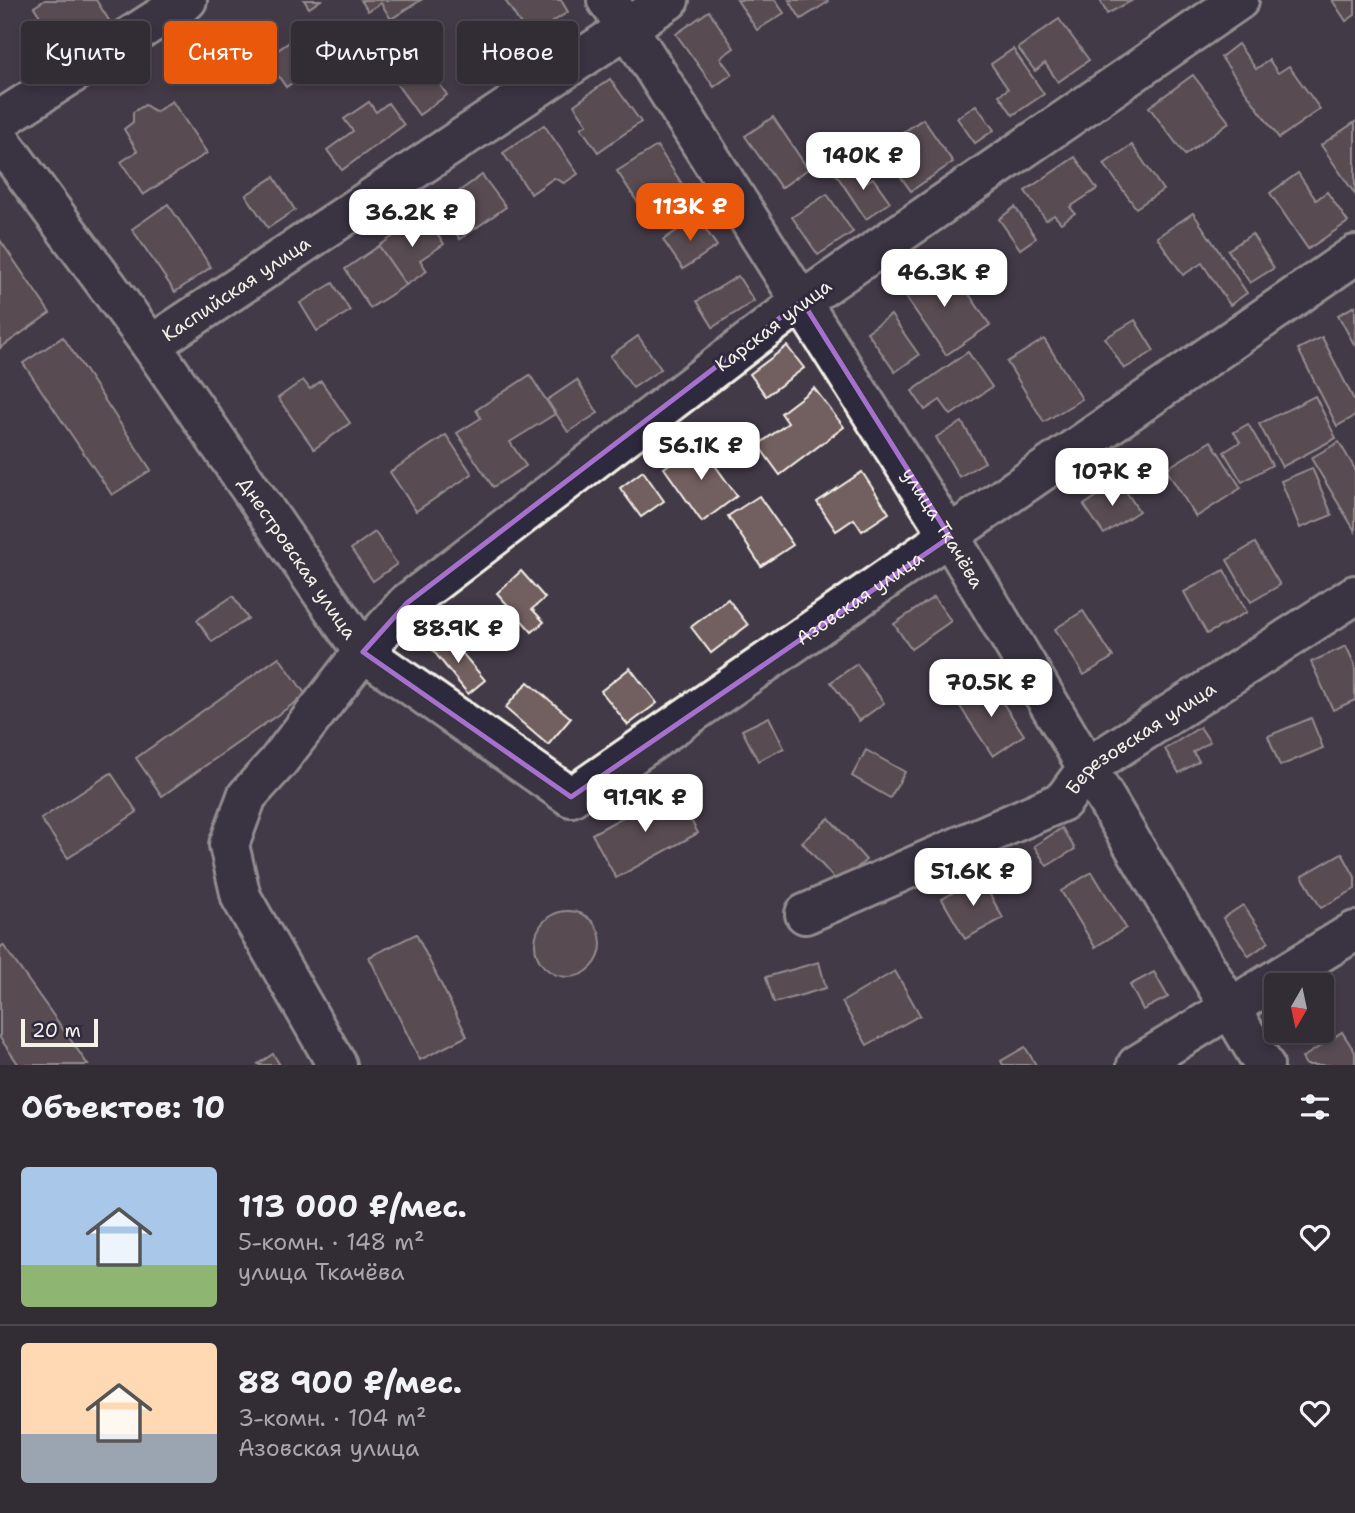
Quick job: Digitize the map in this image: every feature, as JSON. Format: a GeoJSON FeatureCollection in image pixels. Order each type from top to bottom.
{"type":"FeatureCollection","features":[{"type":"Feature","properties":{"kind":"street"},"geometry":{"type":"LineString","coordinates":[[0,120],[187,0]]}},
{"type":"Feature","properties":{"kind":"street","name":"Каспийская улица"},"geometry":{"type":"LineString","coordinates":[[151,345],[617,14],[669,0]]}},
{"type":"Feature","properties":{"kind":"street","name":"Карская улица"},"geometry":{"type":"LineString","coordinates":[[363,652],[407,603],[802,301],[1239,0]]}},
{"type":"Feature","properties":{"kind":"street","name":"улица Ткачёва"},"geometry":{"type":"LineString","coordinates":[[617,14],[950,537],[1264,1065]]}},
{"type":"Feature","properties":{"kind":"street","name":"Днестровская улица"},"geometry":{"type":"LineString","coordinates":[[0,140],[151,345],[363,652],[277,763],[247,796],[229,845],[241,897],[337,1065]]}},
{"type":"Feature","properties":{"kind":"street","name":"Азовская улица"},"geometry":{"type":"LineString","coordinates":[[363,652],[570,797],[1355,255]]}},
{"type":"Feature","properties":{"kind":"street","name":"Березовская улица"},"geometry":{"type":"LineString","coordinates":[[805,914],[1063,801],[1088,767],[1355,595]]}},
{"type":"Feature","properties":{"kind":"street"},"geometry":{"type":"LineString","coordinates":[[1137,1065],[1355,931]]}},
{"type":"Feature","properties":{"kind":"highlighted area"},"geometry":{"type":"Polygon","coordinates":[[[802,301],[950,537],[571,797],[363,652],[407,603],[802,301]]]}},
{"type":"Feature","properties":{"kind":"building"},"geometry":{"type":"Polygon","coordinates":[[[45,0],[96,0],[109,21],[43,21],[34,7],[45,0]]]}},
{"type":"Feature","properties":{"kind":"building"},"geometry":{"type":"Polygon","coordinates":[[[304,0],[321,0],[309,8],[304,0]]]}},
{"type":"Feature","properties":{"kind":"building"},"geometry":{"type":"Polygon","coordinates":[[[361,0],[421,0],[391,19],[381,3],[368,11],[361,0]]]}},
{"type":"Feature","properties":{"kind":"building"},"geometry":{"type":"Polygon","coordinates":[[[505,0],[561,0],[568,12],[554,21],[519,21],[505,0]]]}},
{"type":"Feature","properties":{"kind":"building"},"geometry":{"type":"Polygon","coordinates":[[[737,0],[775,0],[784,13],[757,30],[737,0]]]}},
{"type":"Feature","properties":{"kind":"building"},"geometry":{"type":"Polygon","coordinates":[[[789,0],[827,0],[828,2],[801,19],[789,0]]]}},
{"type":"Feature","properties":{"kind":"building"},"geometry":{"type":"Polygon","coordinates":[[[1100,0],[1133,0],[1107,14],[1100,0]]]}},
{"type":"Feature","properties":{"kind":"building"},"geometry":{"type":"Polygon","coordinates":[[[1332,0],[1355,0],[1355,15],[1346,21],[1332,0]]]}},
{"type":"Feature","properties":{"kind":"building"},"geometry":{"type":"Polygon","coordinates":[[[709,11],[734,48],[720,58],[732,74],[714,87],[676,34],[709,11]]]}},
{"type":"Feature","properties":{"kind":"building"},"geometry":{"type":"Polygon","coordinates":[[[1059,19],[1089,60],[1058,82],[1045,63],[1035,71],[1018,48],[1059,19]]]}},
{"type":"Feature","properties":{"kind":"building"},"geometry":{"type":"Polygon","coordinates":[[[291,41],[291,84],[286,87],[277,74],[277,51],[291,41]]]}},
{"type":"Feature","properties":{"kind":"building"},"geometry":{"type":"Polygon","coordinates":[[[1238,44],[1256,69],[1269,60],[1278,73],[1289,66],[1320,109],[1279,138],[1221,57],[1238,44]]]}},
{"type":"Feature","properties":{"kind":"building"},"geometry":{"type":"Polygon","coordinates":[[[1013,49],[1044,94],[1013,115],[999,95],[1008,89],[991,64],[1013,49]]]}},
{"type":"Feature","properties":{"kind":"building"},"geometry":{"type":"Polygon","coordinates":[[[1193,75],[1229,122],[1185,155],[1149,107],[1193,75]]]}},
{"type":"Feature","properties":{"kind":"building"},"geometry":{"type":"Polygon","coordinates":[[[610,79],[641,122],[598,152],[581,128],[587,124],[574,105],[610,79]]]}},
{"type":"Feature","properties":{"kind":"building"},"geometry":{"type":"Polygon","coordinates":[[[397,84],[440,84],[447,95],[419,115],[397,84]]]}},
{"type":"Feature","properties":{"kind":"building"},"geometry":{"type":"Polygon","coordinates":[[[172,101],[207,153],[143,195],[121,162],[137,151],[124,129],[133,122],[133,112],[145,105],[156,112],[172,101]]]}},
{"type":"Feature","properties":{"kind":"building"},"geometry":{"type":"Polygon","coordinates":[[[369,102],[376,112],[388,103],[404,125],[342,170],[327,150],[353,131],[344,119],[369,102]]]}},
{"type":"Feature","properties":{"kind":"building"},"geometry":{"type":"Polygon","coordinates":[[[976,105],[994,130],[975,143],[957,118],[976,105]]]}},
{"type":"Feature","properties":{"kind":"building"},"geometry":{"type":"Polygon","coordinates":[[[773,117],[808,169],[781,188],[745,136],[773,117]]]}},
{"type":"Feature","properties":{"kind":"building"},"geometry":{"type":"Polygon","coordinates":[[[923,119],[953,162],[911,191],[880,148],[923,119]]]}},
{"type":"Feature","properties":{"kind":"building"},"geometry":{"type":"Polygon","coordinates":[[[1355,122],[1355,194],[1321,145],[1355,122]]]}},
{"type":"Feature","properties":{"kind":"building"},"geometry":{"type":"Polygon","coordinates":[[[544,125],[578,174],[564,183],[554,178],[531,194],[503,153],[544,125]]]}},
{"type":"Feature","properties":{"kind":"building"},"geometry":{"type":"Polygon","coordinates":[[[1132,145],[1163,190],[1136,208],[1104,164],[1132,145]]]}},
{"type":"Feature","properties":{"kind":"building"},"geometry":{"type":"Polygon","coordinates":[[[657,146],[688,193],[648,218],[617,171],[657,146]]]}},
{"type":"Feature","properties":{"kind":"building"},"geometry":{"type":"Polygon","coordinates":[[[1075,157],[1097,189],[1070,207],[1075,213],[1061,223],[1054,215],[1046,220],[1025,191],[1075,157]]]}},
{"type":"Feature","properties":{"kind":"building"},"geometry":{"type":"Polygon","coordinates":[[[850,165],[863,184],[873,178],[890,202],[866,219],[836,174],[850,165]]]}},
{"type":"Feature","properties":{"kind":"building"},"geometry":{"type":"Polygon","coordinates":[[[1298,173],[1316,200],[1327,192],[1348,222],[1308,249],[1270,193],[1298,173]]]}},
{"type":"Feature","properties":{"kind":"building"},"geometry":{"type":"Polygon","coordinates":[[[482,175],[506,207],[460,239],[437,207],[482,175]]]}},
{"type":"Feature","properties":{"kind":"building"},"geometry":{"type":"Polygon","coordinates":[[[274,177],[295,210],[268,228],[246,195],[274,177]]]}},
{"type":"Feature","properties":{"kind":"building"},"geometry":{"type":"Polygon","coordinates":[[[827,194],[853,232],[818,255],[792,217],[827,194]]]}},
{"type":"Feature","properties":{"kind":"building"},"geometry":{"type":"Polygon","coordinates":[[[168,204],[211,267],[175,292],[132,229],[168,204]]]}},
{"type":"Feature","properties":{"kind":"building"},"geometry":{"type":"Polygon","coordinates":[[[1015,207],[1036,238],[1020,249],[999,219],[1015,207]]]}},
{"type":"Feature","properties":{"kind":"building"},"geometry":{"type":"Polygon","coordinates":[[[1193,213],[1247,293],[1230,305],[1202,263],[1183,275],[1157,237],[1193,213]]]}},
{"type":"Feature","properties":{"kind":"building"},"geometry":{"type":"Polygon","coordinates":[[[424,215],[444,244],[420,260],[427,271],[406,285],[379,246],[424,215]]]}},
{"type":"Feature","properties":{"kind":"building"},"geometry":{"type":"Polygon","coordinates":[[[697,217],[717,246],[683,269],[663,240],[697,217]]]}},
{"type":"Feature","properties":{"kind":"building"},"geometry":{"type":"Polygon","coordinates":[[[1252,234],[1274,268],[1250,283],[1228,250],[1252,234]]]}},
{"type":"Feature","properties":{"kind":"building"},"geometry":{"type":"Polygon","coordinates":[[[0,240],[50,313],[0,348],[0,240]]]}},
{"type":"Feature","properties":{"kind":"building"},"geometry":{"type":"Polygon","coordinates":[[[379,246],[406,285],[370,308],[345,269],[379,246]]]}},
{"type":"Feature","properties":{"kind":"building"},"geometry":{"type":"Polygon","coordinates":[[[925,265],[942,289],[958,278],[990,325],[946,355],[897,284],[925,265]]]}},
{"type":"Feature","properties":{"kind":"building"},"geometry":{"type":"Polygon","coordinates":[[[738,276],[754,301],[713,327],[697,301],[738,276]]]}},
{"type":"Feature","properties":{"kind":"building"},"geometry":{"type":"Polygon","coordinates":[[[333,283],[350,311],[317,331],[300,303],[333,283]]]}},
{"type":"Feature","properties":{"kind":"building"},"geometry":{"type":"Polygon","coordinates":[[[1355,306],[1355,346],[1338,315],[1355,306]]]}},
{"type":"Feature","properties":{"kind":"building"},"geometry":{"type":"Polygon","coordinates":[[[891,315],[919,355],[895,372],[867,332],[891,315]]]}},
{"type":"Feature","properties":{"kind":"building"},"geometry":{"type":"Polygon","coordinates":[[[1135,320],[1154,351],[1124,369],[1105,338],[1135,320]]]}},
{"type":"Feature","properties":{"kind":"building"},"geometry":{"type":"Polygon","coordinates":[[[638,336],[661,369],[633,388],[610,356],[638,336]]]}},
{"type":"Feature","properties":{"kind":"building"},"geometry":{"type":"Polygon","coordinates":[[[63,337],[151,470],[112,495],[23,363],[63,337]]]}},
{"type":"Feature","properties":{"kind":"building"},"geometry":{"type":"Polygon","coordinates":[[[1322,337],[1355,402],[1355,416],[1337,426],[1298,349],[1322,337]]]}},
{"type":"Feature","properties":{"kind":"building"},"geometry":{"type":"Polygon","coordinates":[[[1044,339],[1082,399],[1044,422],[1007,362],[1044,339]]]}},
{"type":"Feature","properties":{"kind":"building"},"geometry":{"type":"Polygon","coordinates":[[[787,346],[804,368],[766,396],[750,374],[787,346]]]}},
{"type":"Feature","properties":{"kind":"building"},"geometry":{"type":"Polygon","coordinates":[[[968,352],[992,387],[951,415],[940,400],[925,410],[912,391],[968,352]]]}},
{"type":"Feature","properties":{"kind":"building"},"geometry":{"type":"Polygon","coordinates":[[[530,375],[555,414],[510,442],[526,466],[493,487],[457,433],[481,418],[476,410],[530,375]]]}},
{"type":"Feature","properties":{"kind":"building"},"geometry":{"type":"Polygon","coordinates":[[[303,380],[310,389],[321,381],[350,423],[314,449],[278,398],[303,380]]]}},
{"type":"Feature","properties":{"kind":"building"},"geometry":{"type":"Polygon","coordinates":[[[577,380],[598,413],[568,432],[547,400],[577,380]]]}},
{"type":"Feature","properties":{"kind":"building"},"geometry":{"type":"Polygon","coordinates":[[[814,388],[844,427],[780,475],[758,445],[788,423],[781,413],[814,388]]]}},
{"type":"Feature","properties":{"kind":"building"},"geometry":{"type":"Polygon","coordinates":[[[1315,396],[1336,438],[1282,467],[1259,424],[1315,396]]]}},
{"type":"Feature","properties":{"kind":"building"},"geometry":{"type":"Polygon","coordinates":[[[962,422],[985,462],[959,477],[936,437],[962,422]]]}},
{"type":"Feature","properties":{"kind":"building"},"geometry":{"type":"Polygon","coordinates":[[[1248,424],[1272,465],[1242,482],[1224,452],[1240,442],[1234,432],[1248,424]]]}},
{"type":"Feature","properties":{"kind":"building"},"geometry":{"type":"Polygon","coordinates":[[[446,435],[472,474],[416,511],[390,472],[446,435]]]}},
{"type":"Feature","properties":{"kind":"building"},"geometry":{"type":"Polygon","coordinates":[[[1211,441],[1241,488],[1196,517],[1166,469],[1211,441]]]}},
{"type":"Feature","properties":{"kind":"building"},"geometry":{"type":"Polygon","coordinates":[[[1339,442],[1355,469],[1355,531],[1311,458],[1339,442]]]}},
{"type":"Feature","properties":{"kind":"building"},"geometry":{"type":"Polygon","coordinates":[[[699,443],[737,496],[702,522],[664,468],[699,443]]]}},
{"type":"Feature","properties":{"kind":"building"},"geometry":{"type":"Polygon","coordinates":[[[1312,468],[1332,515],[1300,528],[1281,481],[1312,468]]]}},
{"type":"Feature","properties":{"kind":"building"},"geometry":{"type":"Polygon","coordinates":[[[643,471],[664,501],[641,517],[620,488],[643,471]]]}},
{"type":"Feature","properties":{"kind":"building"},"geometry":{"type":"Polygon","coordinates":[[[862,472],[889,513],[862,531],[854,519],[836,531],[817,502],[862,472]]]}},
{"type":"Feature","properties":{"kind":"building"},"geometry":{"type":"Polygon","coordinates":[[[1119,481],[1139,511],[1104,534],[1084,505],[1119,481]]]}},
{"type":"Feature","properties":{"kind":"building"},"geometry":{"type":"Polygon","coordinates":[[[759,496],[793,545],[761,566],[728,516],[759,496]]]}},
{"type":"Feature","properties":{"kind":"building"},"geometry":{"type":"Polygon","coordinates":[[[375,532],[397,564],[373,581],[351,549],[375,532]]]}},
{"type":"Feature","properties":{"kind":"building"},"geometry":{"type":"Polygon","coordinates":[[[1255,543],[1280,585],[1251,602],[1227,560],[1255,543]]]}},
{"type":"Feature","properties":{"kind":"building"},"geometry":{"type":"Polygon","coordinates":[[[1224,570],[1247,612],[1207,634],[1184,592],[1224,570]]]}},
{"type":"Feature","properties":{"kind":"building"},"geometry":{"type":"Polygon","coordinates":[[[521,571],[545,598],[532,609],[544,622],[532,632],[497,593],[521,571]]]}},
{"type":"Feature","properties":{"kind":"building"},"geometry":{"type":"Polygon","coordinates":[[[233,596],[248,619],[212,642],[197,620],[233,596]]]}},
{"type":"Feature","properties":{"kind":"building"},"geometry":{"type":"Polygon","coordinates":[[[934,597],[951,621],[911,649],[894,624],[934,597]]]}},
{"type":"Feature","properties":{"kind":"building"},"geometry":{"type":"Polygon","coordinates":[[[728,599],[748,625],[711,653],[691,627],[728,599]]]}},
{"type":"Feature","properties":{"kind":"building"},"geometry":{"type":"Polygon","coordinates":[[[1083,611],[1113,657],[1084,675],[1055,629],[1083,611]]]}},
{"type":"Feature","properties":{"kind":"building"},"geometry":{"type":"Polygon","coordinates":[[[447,635],[485,680],[468,694],[431,648],[447,635]]]}},
{"type":"Feature","properties":{"kind":"building"},"geometry":{"type":"Polygon","coordinates":[[[1346,646],[1355,665],[1355,700],[1333,710],[1311,662],[1346,646]]]}},
{"type":"Feature","properties":{"kind":"building"},"geometry":{"type":"Polygon","coordinates":[[[279,657],[306,695],[162,796],[136,758],[279,657]]]}},
{"type":"Feature","properties":{"kind":"building"},"geometry":{"type":"Polygon","coordinates":[[[857,664],[884,703],[859,721],[831,682],[857,664]]]}},
{"type":"Feature","properties":{"kind":"building"},"geometry":{"type":"Polygon","coordinates":[[[630,668],[657,703],[628,725],[601,691],[630,668]]]}},
{"type":"Feature","properties":{"kind":"building"},"geometry":{"type":"Polygon","coordinates":[[[528,682],[571,718],[548,745],[505,708],[528,682]]]}},
{"type":"Feature","properties":{"kind":"building"},"geometry":{"type":"Polygon","coordinates":[[[989,682],[1024,735],[993,756],[957,702],[989,682]]]}},
{"type":"Feature","properties":{"kind":"building"},"geometry":{"type":"Polygon","coordinates":[[[769,717],[784,748],[758,761],[742,730],[769,717]]]}},
{"type":"Feature","properties":{"kind":"building"},"geometry":{"type":"Polygon","coordinates":[[[1311,718],[1323,748],[1280,766],[1268,736],[1311,718]]]}},
{"type":"Feature","properties":{"kind":"building"},"geometry":{"type":"Polygon","coordinates":[[[1200,727],[1210,742],[1193,752],[1199,761],[1179,773],[1165,749],[1200,727]]]}},
{"type":"Feature","properties":{"kind":"building"},"geometry":{"type":"Polygon","coordinates":[[[866,750],[905,772],[890,798],[852,776],[866,750]]]}},
{"type":"Feature","properties":{"kind":"building"},"geometry":{"type":"Polygon","coordinates":[[[111,773],[137,812],[68,858],[41,819],[111,773]]]}},
{"type":"Feature","properties":{"kind":"building"},"geometry":{"type":"Polygon","coordinates":[[[674,789],[698,833],[616,878],[592,834],[674,789]]]}},
{"type":"Feature","properties":{"kind":"building"},"geometry":{"type":"Polygon","coordinates":[[[829,818],[866,860],[839,884],[802,842],[829,818]]]}},
{"type":"Feature","properties":{"kind":"building"},"geometry":{"type":"Polygon","coordinates":[[[1062,828],[1075,849],[1047,866],[1034,846],[1062,828]]]}},
{"type":"Feature","properties":{"kind":"building"},"geometry":{"type":"Polygon","coordinates":[[[1342,853],[1355,877],[1355,889],[1321,908],[1302,876],[1342,853]]]}},
{"type":"Feature","properties":{"kind":"building"},"geometry":{"type":"Polygon","coordinates":[[[1092,872],[1126,928],[1095,947],[1061,891],[1092,872]]]}},
{"type":"Feature","properties":{"kind":"building"},"geometry":{"type":"Polygon","coordinates":[[[980,877],[1003,918],[965,939],[942,899],[980,877]]]}},
{"type":"Feature","properties":{"kind":"building"},"geometry":{"type":"Polygon","coordinates":[[[1243,905],[1269,942],[1249,956],[1223,918],[1243,905]]]}},
{"type":"Feature","properties":{"kind":"building"},"geometry":{"type":"Polygon","coordinates":[[[574,911],[592,920],[599,931],[599,957],[592,968],[581,975],[562,977],[544,968],[537,957],[535,938],[544,920],[555,913],[574,911]]]}},
{"type":"Feature","properties":{"kind":"building"},"geometry":{"type":"Polygon","coordinates":[[[416,934],[467,1036],[420,1060],[369,957],[416,934]]]}},
{"type":"Feature","properties":{"kind":"building"},"geometry":{"type":"Polygon","coordinates":[[[3,945],[88,1065],[19,1065],[0,1038],[0,948],[3,945]]]}},
{"type":"Feature","properties":{"kind":"building"},"geometry":{"type":"Polygon","coordinates":[[[819,962],[826,988],[774,1003],[766,977],[819,962]]]}},
{"type":"Feature","properties":{"kind":"building"},"geometry":{"type":"Polygon","coordinates":[[[895,971],[920,1015],[867,1045],[842,1002],[895,971]]]}},
{"type":"Feature","properties":{"kind":"building"},"geometry":{"type":"Polygon","coordinates":[[[1154,972],[1168,997],[1143,1010],[1130,985],[1154,972]]]}},
{"type":"Feature","properties":{"kind":"building"},"geometry":{"type":"Polygon","coordinates":[[[1342,1032],[1355,1052],[1355,1065],[1306,1065],[1302,1058],[1325,1043],[1334,1043],[1334,1037],[1342,1032]]]}},
{"type":"Feature","properties":{"kind":"building"},"geometry":{"type":"Polygon","coordinates":[[[1025,1047],[1036,1065],[1003,1065],[1001,1061],[1025,1047]]]}},
{"type":"Feature","properties":{"kind":"building"},"geometry":{"type":"Polygon","coordinates":[[[273,1054],[280,1065],[258,1064],[273,1054]]]}}]}
